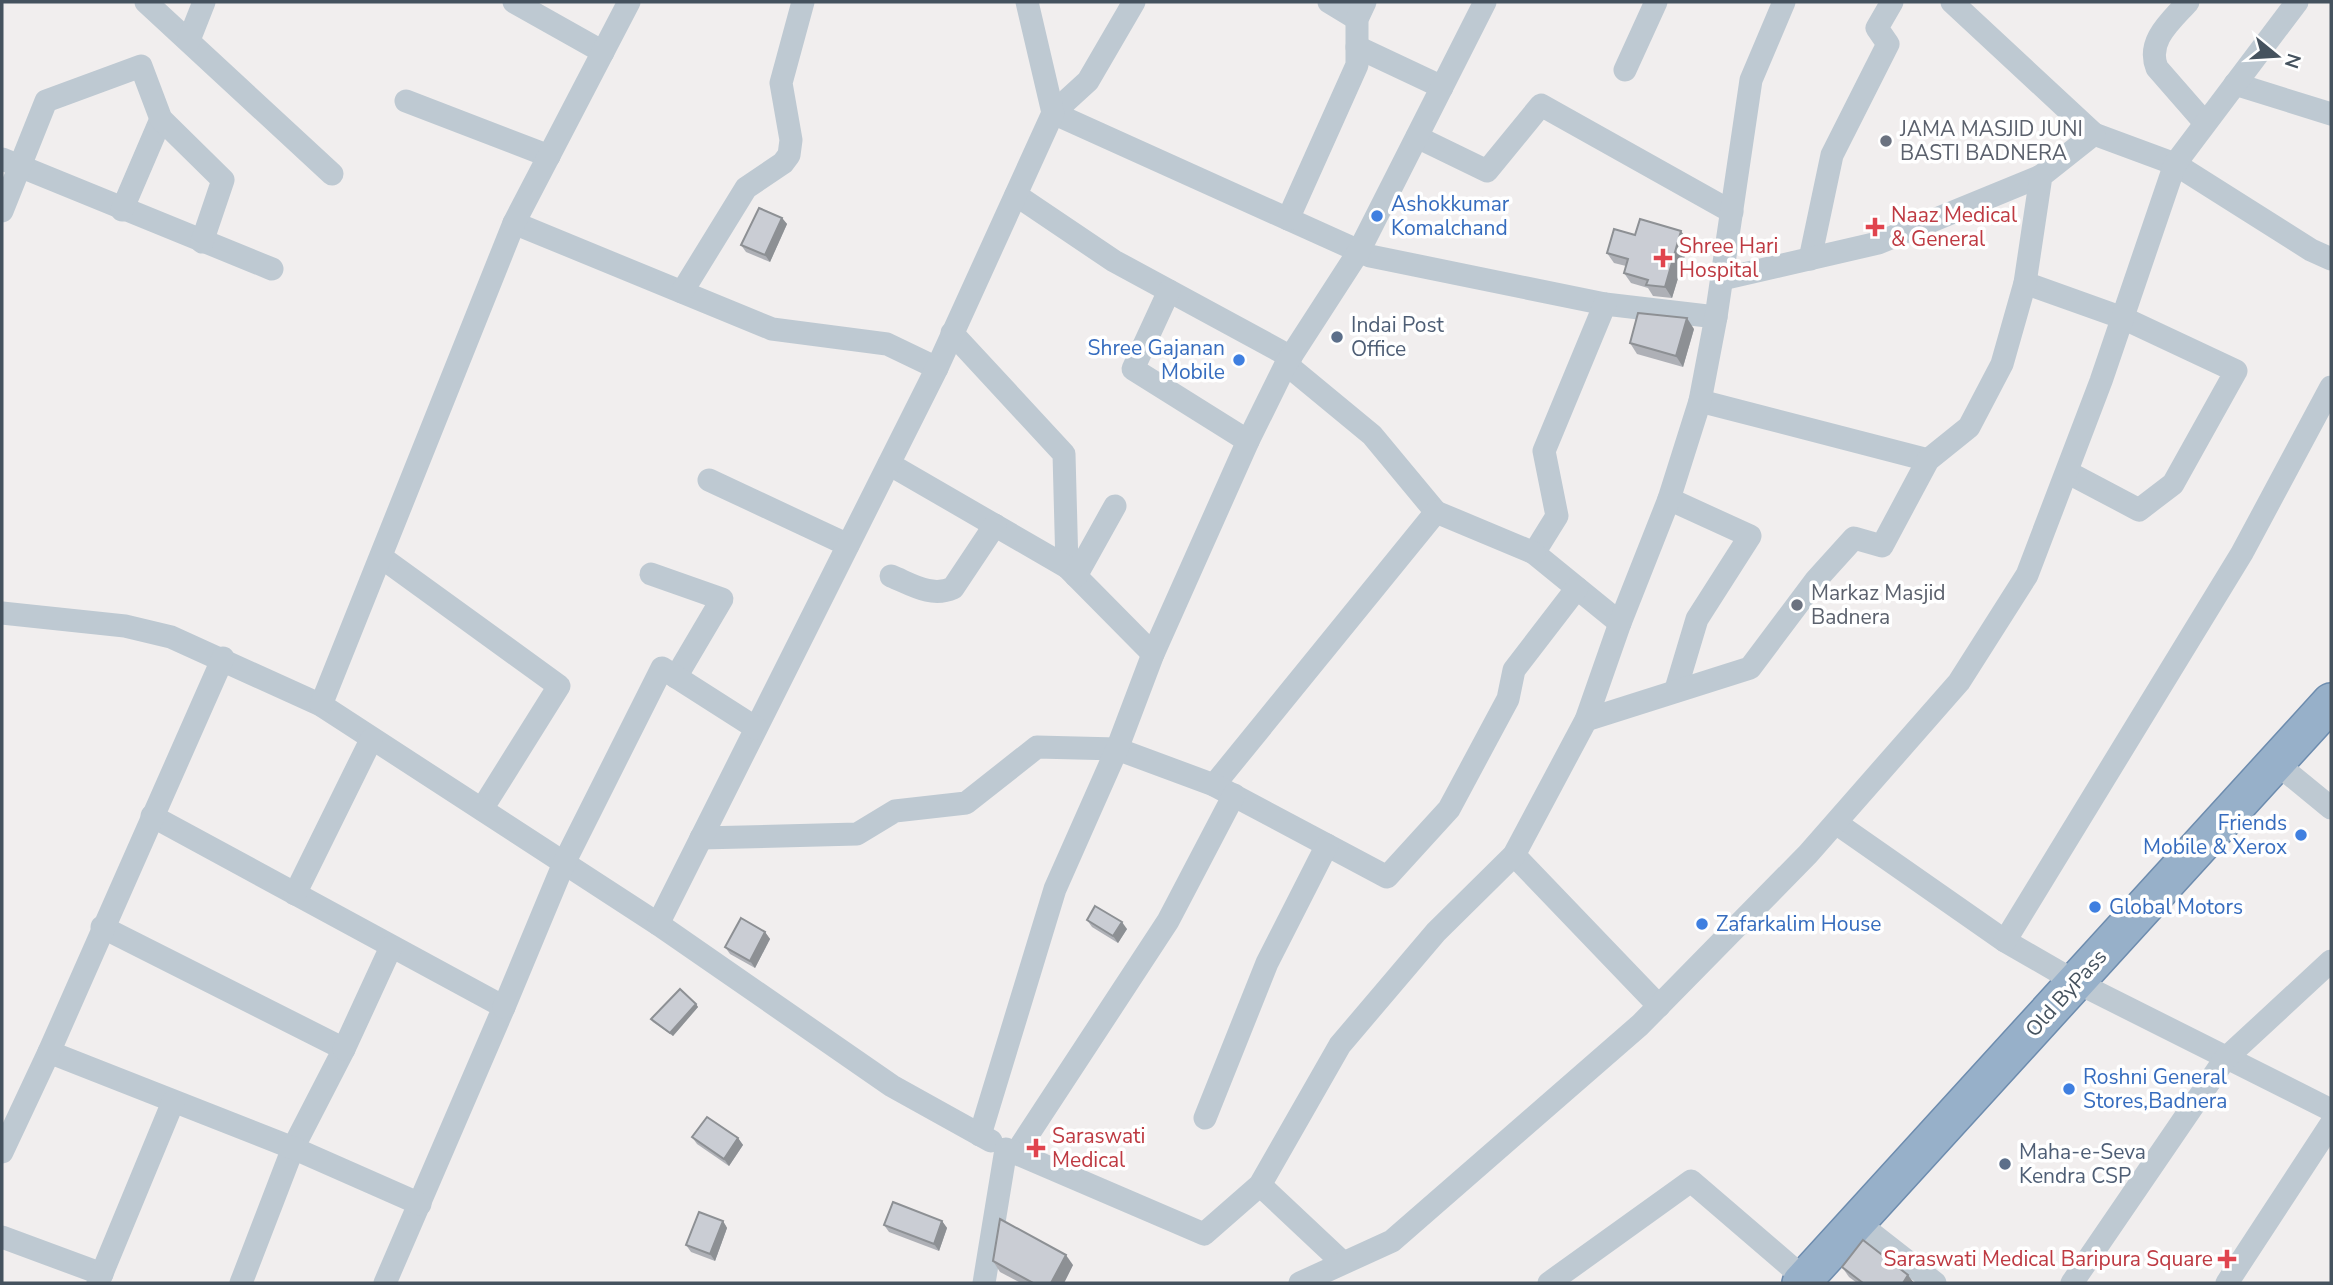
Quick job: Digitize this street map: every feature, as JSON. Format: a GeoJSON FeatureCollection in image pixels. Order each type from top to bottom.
{"type":"FeatureCollection","features":[{"type":"Feature","properties":{"kind":"highway","name":"Old ByPass"},"geometry":{"type":"LineString","coordinates":[[1811,1279],[1857,1222],[2331,702]]}},
{"type":"Feature","properties":{"kind":"street"},"geometry":{"type":"LineString","coordinates":[[146,2],[332,174]]}},
{"type":"Feature","properties":{"kind":"street"},"geometry":{"type":"LineString","coordinates":[[189,40],[204,2]]}},
{"type":"Feature","properties":{"kind":"street"},"geometry":{"type":"LineString","coordinates":[[514,2],[603,52]]}},
{"type":"Feature","properties":{"kind":"street"},"geometry":{"type":"LineString","coordinates":[[321,705],[514,223],[629,2]]}},
{"type":"Feature","properties":{"kind":"street"},"geometry":{"type":"LineString","coordinates":[[682,292],[746,188],[783,163],[789,155],[791,140],[781,83],[803,2]]}},
{"type":"Feature","properties":{"kind":"street"},"geometry":{"type":"LineString","coordinates":[[658,924],[937,368],[1053,113],[1088,81],[1134,2]]}},
{"type":"Feature","properties":{"kind":"street"},"geometry":{"type":"LineString","coordinates":[[1288,219],[1357,65],[1361,10],[1329,2]]}},
{"type":"Feature","properties":{"kind":"street"},"geometry":{"type":"LineString","coordinates":[[980,1135],[1055,889],[1116,749],[1153,654],[1248,441],[1289,360],[1359,251],[1485,2]]}},
{"type":"Feature","properties":{"kind":"street"},"geometry":{"type":"LineString","coordinates":[[1625,70],[1656,2]]}},
{"type":"Feature","properties":{"kind":"street"},"geometry":{"type":"LineString","coordinates":[[2,613],[138,629],[171,637],[223,658],[321,705],[658,924],[892,1086],[1011,1151],[1204,1234],[1260,1185],[1340,1045],[1436,932],[1514,855],[1586,720],[1620,622],[1669,499],[1700,401],[1716,317],[1751,80],[1784,2]]}},
{"type":"Feature","properties":{"kind":"street"},"geometry":{"type":"LineString","coordinates":[[1810,259],[1832,155],[1888,44],[1877,27],[1892,2]]}},
{"type":"Feature","properties":{"kind":"street"},"geometry":{"type":"LineString","coordinates":[[1952,2],[2094,134],[2175,164],[2311,250],[2331,259]]}},
{"type":"Feature","properties":{"kind":"street"},"geometry":{"type":"LineString","coordinates":[[2188,2],[2160,35],[2154,60],[2157,68],[2206,123]]}},
{"type":"Feature","properties":{"kind":"street"},"geometry":{"type":"LineString","coordinates":[[1300,1283],[1392,1241],[1659,1006],[1836,823],[1959,682],[2027,575],[2123,318],[2175,164],[2297,2]]}},
{"type":"Feature","properties":{"kind":"street"},"geometry":{"type":"LineString","coordinates":[[1030,6],[1053,113]]}},
{"type":"Feature","properties":{"kind":"street"},"geometry":{"type":"LineString","coordinates":[[1357,47],[1442,87]]}},
{"type":"Feature","properties":{"kind":"street"},"geometry":{"type":"LineString","coordinates":[[2,212],[10,164],[46,101],[141,66],[161,119],[223,180],[202,242]]}},
{"type":"Feature","properties":{"kind":"street"},"geometry":{"type":"LineString","coordinates":[[2235,83],[2331,114]]}},
{"type":"Feature","properties":{"kind":"street"},"geometry":{"type":"LineString","coordinates":[[406,101],[549,156]]}},
{"type":"Feature","properties":{"kind":"street"},"geometry":{"type":"LineString","coordinates":[[1417,137],[1487,171],[1541,105],[1732,212]]}},
{"type":"Feature","properties":{"kind":"street"},"geometry":{"type":"LineString","coordinates":[[1053,113],[1370,256],[1605,304],[1716,317]]}},
{"type":"Feature","properties":{"kind":"street"},"geometry":{"type":"LineString","coordinates":[[122,209],[161,119]]}},
{"type":"Feature","properties":{"kind":"street"},"geometry":{"type":"LineString","coordinates":[[1722,279],[1878,243],[2040,176],[2094,134]]}},
{"type":"Feature","properties":{"kind":"street"},"geometry":{"type":"LineString","coordinates":[[10,164],[272,270]]}},
{"type":"Feature","properties":{"kind":"street"},"geometry":{"type":"LineString","coordinates":[[1586,720],[1750,668],[1816,580],[1854,538],[1882,546],[1928,460],[1969,427],[2002,365],[2025,283],[2040,176]]}},
{"type":"Feature","properties":{"kind":"street"},"geometry":{"type":"LineString","coordinates":[[1016,195],[1114,261],[1170,290],[1289,360],[1372,435],[1436,512],[1534,553],[1620,622]]}},
{"type":"Feature","properties":{"kind":"street"},"geometry":{"type":"LineString","coordinates":[[514,223],[772,329],[887,344],[937,368]]}},
{"type":"Feature","properties":{"kind":"street"},"geometry":{"type":"LineString","coordinates":[[2025,283],[2123,318],[2236,372],[2173,484],[2139,510],[2067,472]]}},
{"type":"Feature","properties":{"kind":"street"},"geometry":{"type":"LineString","coordinates":[[1170,290],[1133,369],[1248,441]]}},
{"type":"Feature","properties":{"kind":"street"},"geometry":{"type":"LineString","coordinates":[[1534,553],[1557,516],[1544,451],[1605,304]]}},
{"type":"Feature","properties":{"kind":"street"},"geometry":{"type":"LineString","coordinates":[[952,333],[1064,454],[1072,572]]}},
{"type":"Feature","properties":{"kind":"street"},"geometry":{"type":"LineString","coordinates":[[2006,941],[2242,553],[2331,387]]}},
{"type":"Feature","properties":{"kind":"street"},"geometry":{"type":"LineString","coordinates":[[1700,401],[1928,460]]}},
{"type":"Feature","properties":{"kind":"street"},"geometry":{"type":"LineString","coordinates":[[889,464],[1072,572],[1153,654]]}},
{"type":"Feature","properties":{"kind":"street"},"geometry":{"type":"LineString","coordinates":[[709,480],[848,545]]}},
{"type":"Feature","properties":{"kind":"street"},"geometry":{"type":"LineString","coordinates":[[1669,499],[1750,536],[1697,619],[1676,690]]}},
{"type":"Feature","properties":{"kind":"street"},"geometry":{"type":"LineString","coordinates":[[1072,572],[1115,506]]}},
{"type":"Feature","properties":{"kind":"street"},"geometry":{"type":"LineString","coordinates":[[984,1283],[1011,1151],[1168,921],[1224,790],[1436,512]]}},
{"type":"Feature","properties":{"kind":"street"},"geometry":{"type":"LineString","coordinates":[[891,576],[931,593],[943,593],[953,588],[995,525]]}},
{"type":"Feature","properties":{"kind":"street"},"geometry":{"type":"LineString","coordinates":[[381,557],[559,686],[482,809]]}},
{"type":"Feature","properties":{"kind":"street"},"geometry":{"type":"LineString","coordinates":[[651,574],[722,599],[676,677]]}},
{"type":"Feature","properties":{"kind":"street"},"geometry":{"type":"LineString","coordinates":[[701,838],[857,834],[895,811],[966,803],[1037,747],[1116,749],[1224,790],[1387,877],[1449,809],[1508,699],[1514,670],[1577,588]]}},
{"type":"Feature","properties":{"kind":"street"},"geometry":{"type":"LineString","coordinates":[[2,1152],[9,1114],[49,1052],[223,658]]}},
{"type":"Feature","properties":{"kind":"street"},"geometry":{"type":"LineString","coordinates":[[385,1283],[564,863],[662,668],[756,727]]}},
{"type":"Feature","properties":{"kind":"street"},"geometry":{"type":"LineString","coordinates":[[295,894],[372,740]]}},
{"type":"Feature","properties":{"kind":"street"},"geometry":{"type":"LineString","coordinates":[[2276,763],[2331,808]]}},
{"type":"Feature","properties":{"kind":"street"},"geometry":{"type":"LineString","coordinates":[[152,816],[504,1007]]}},
{"type":"Feature","properties":{"kind":"street"},"geometry":{"type":"LineString","coordinates":[[1836,823],[2006,941],[2076,982],[2331,1110]]}},
{"type":"Feature","properties":{"kind":"street"},"geometry":{"type":"LineString","coordinates":[[1205,1118],[1267,963],[1327,845]]}},
{"type":"Feature","properties":{"kind":"street"},"geometry":{"type":"LineString","coordinates":[[1514,855],[1659,1006]]}},
{"type":"Feature","properties":{"kind":"street"},"geometry":{"type":"LineString","coordinates":[[102,927],[344,1049]]}},
{"type":"Feature","properties":{"kind":"street"},"geometry":{"type":"LineString","coordinates":[[241,1283],[293,1148],[344,1049],[391,947]]}},
{"type":"Feature","properties":{"kind":"street"},"geometry":{"type":"LineString","coordinates":[[2072,1283],[2225,1059],[2331,961]]}},
{"type":"Feature","properties":{"kind":"street"},"geometry":{"type":"LineString","coordinates":[[49,1052],[293,1148],[420,1203]]}},
{"type":"Feature","properties":{"kind":"street"},"geometry":{"type":"LineString","coordinates":[[2,1237],[100,1279],[173,1102]]}},
{"type":"Feature","properties":{"kind":"street"},"geometry":{"type":"LineString","coordinates":[[2227,1283],[2331,1124]]}},
{"type":"Feature","properties":{"kind":"street"},"geometry":{"type":"LineString","coordinates":[[1549,1283],[1691,1181],[1811,1279]]}},
{"type":"Feature","properties":{"kind":"street"},"geometry":{"type":"LineString","coordinates":[[1260,1185],[1342,1262]]}},
{"type":"Feature","properties":{"kind":"street"},"geometry":{"type":"LineString","coordinates":[[1857,1222],[1935,1283]]}},
{"type":"Feature","properties":{"kind":"building"},"geometry":{"type":"Polygon","coordinates":[[[759,208],[782,218],[765,255],[741,245],[759,208]]]}},
{"type":"Feature","properties":{"kind":"building"},"geometry":{"type":"Polygon","coordinates":[[[1640,219],[1681,231],[1665,287],[1646,285],[1648,280],[1624,273],[1628,259],[1607,253],[1614,229],[1635,235],[1640,219]]]}},
{"type":"Feature","properties":{"kind":"building"},"geometry":{"type":"Polygon","coordinates":[[[1638,313],[1687,318],[1676,356],[1630,343],[1638,313]]]}},
{"type":"Feature","properties":{"kind":"building"},"geometry":{"type":"Polygon","coordinates":[[[1095,906],[1122,922],[1113,936],[1087,920],[1095,906]]]}},
{"type":"Feature","properties":{"kind":"building"},"geometry":{"type":"Polygon","coordinates":[[[741,918],[765,932],[750,961],[725,947],[741,918]]]}},
{"type":"Feature","properties":{"kind":"building"},"geometry":{"type":"Polygon","coordinates":[[[680,989],[696,1004],[670,1033],[651,1019],[680,989]]]}},
{"type":"Feature","properties":{"kind":"building"},"geometry":{"type":"Polygon","coordinates":[[[707,1117],[738,1138],[724,1159],[692,1137],[707,1117]]]}},
{"type":"Feature","properties":{"kind":"building"},"geometry":{"type":"Polygon","coordinates":[[[893,1202],[942,1221],[934,1244],[884,1225],[893,1202]]]}},
{"type":"Feature","properties":{"kind":"building"},"geometry":{"type":"Polygon","coordinates":[[[699,1212],[723,1221],[710,1254],[686,1245],[699,1212]]]}},
{"type":"Feature","properties":{"kind":"building"},"geometry":{"type":"Polygon","coordinates":[[[1000,1219],[1066,1255],[1051,1283],[1033,1283],[993,1261],[1000,1219]]]}},
{"type":"Feature","properties":{"kind":"building"},"geometry":{"type":"Polygon","coordinates":[[[1863,1240],[1908,1275],[1903,1283],[1863,1283],[1842,1267],[1863,1240]]]}},
{"type":"Feature","properties":{"kind":"place","name":"JAMA MASJID JUNI BASTI BADNERA"},"geometry":{"type":"Point","coordinates":[1886,141]}},
{"type":"Feature","properties":{"kind":"place","name":"Ashokkumar Komalchand"},"geometry":{"type":"Point","coordinates":[1377,216]}},
{"type":"Feature","properties":{"kind":"place","name":"Naaz Medical & General"},"geometry":{"type":"Point","coordinates":[1875,227]}},
{"type":"Feature","properties":{"kind":"place","name":"Shree Hari Hospital"},"geometry":{"type":"Point","coordinates":[1663,258]}},
{"type":"Feature","properties":{"kind":"place","name":"Indai Post Office"},"geometry":{"type":"Point","coordinates":[1337,337]}},
{"type":"Feature","properties":{"kind":"place","name":"Shree Gajanan Mobile"},"geometry":{"type":"Point","coordinates":[1239,360]}},
{"type":"Feature","properties":{"kind":"place","name":"Markaz Masjid Badnera"},"geometry":{"type":"Point","coordinates":[1797,605]}},
{"type":"Feature","properties":{"kind":"place","name":"Friends Mobile & Xerox"},"geometry":{"type":"Point","coordinates":[2301,835]}},
{"type":"Feature","properties":{"kind":"place","name":"Global Motors"},"geometry":{"type":"Point","coordinates":[2095,907]}},
{"type":"Feature","properties":{"kind":"place","name":"Zafarkalim House"},"geometry":{"type":"Point","coordinates":[1702,924]}},
{"type":"Feature","properties":{"kind":"place","name":"Roshni General Stores,Badnera"},"geometry":{"type":"Point","coordinates":[2069,1089]}},
{"type":"Feature","properties":{"kind":"place","name":"Saraswati Medical"},"geometry":{"type":"Point","coordinates":[1036,1148]}},
{"type":"Feature","properties":{"kind":"place","name":"Maha-e-Seva Kendra CSP"},"geometry":{"type":"Point","coordinates":[2005,1164]}},
{"type":"Feature","properties":{"kind":"place","name":"Saraswati Medical Baripura Square"},"geometry":{"type":"Point","coordinates":[2227,1259]}}]}
